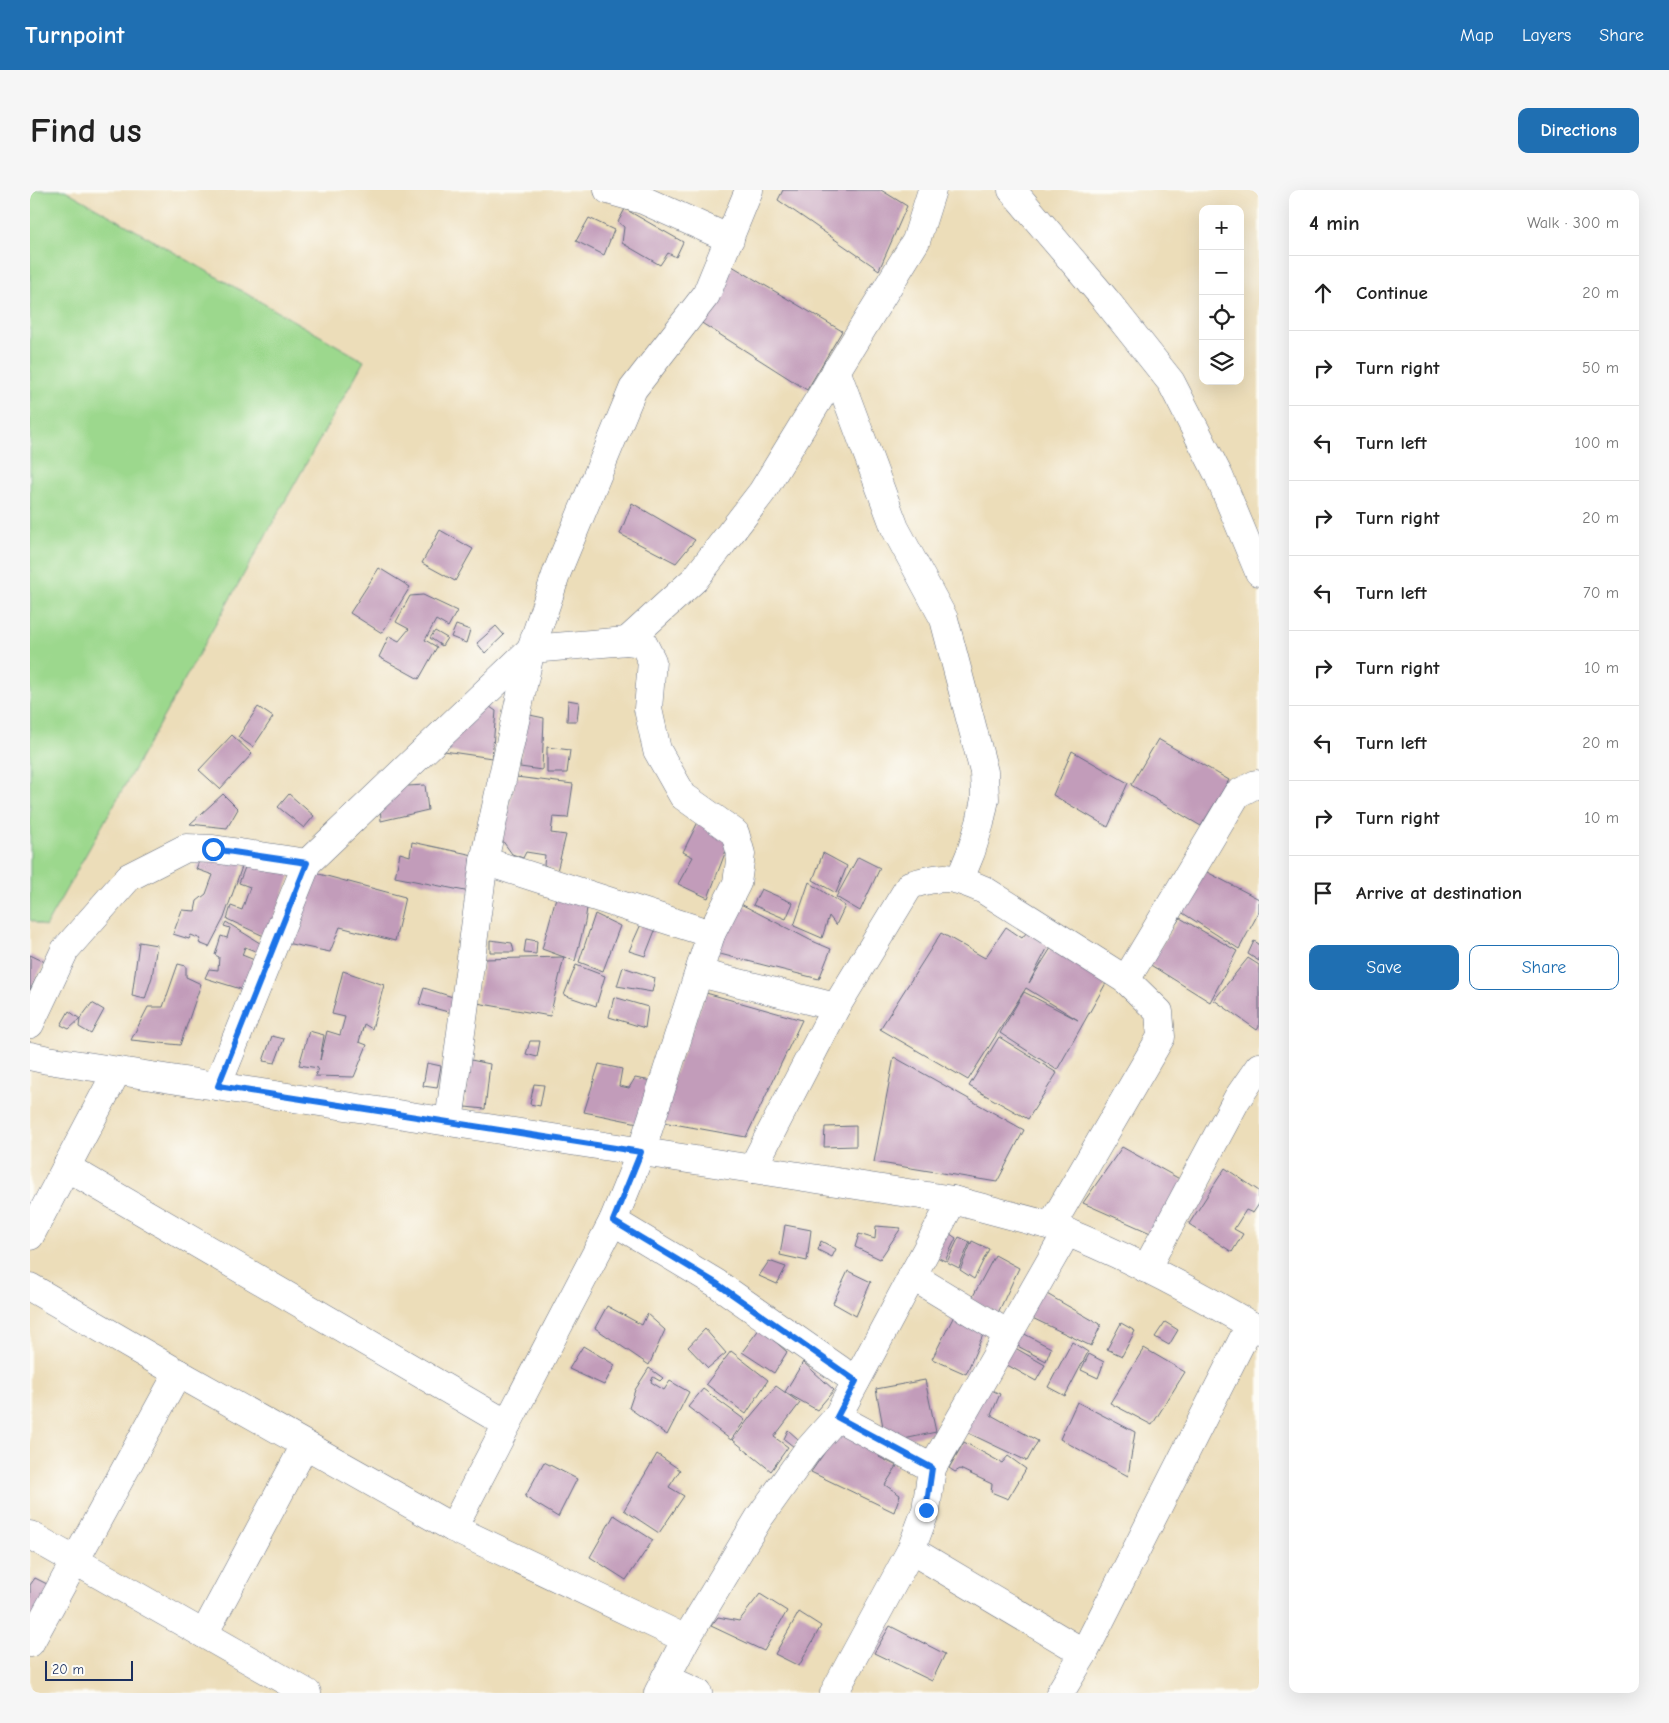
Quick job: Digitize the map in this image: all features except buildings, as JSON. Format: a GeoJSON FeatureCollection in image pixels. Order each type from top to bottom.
{"type":"FeatureCollection","features":[{"type":"Feature","properties":{"kind":"street"},"geometry":{"type":"LineString","coordinates":[[608,190],[643,200],[730,239]]}},
{"type":"Feature","properties":{"kind":"street"},"geometry":{"type":"LineString","coordinates":[[448,1122],[484,861],[531,649],[557,572],[632,389],[706,295],[749,190]]}},
{"type":"Feature","properties":{"kind":"street"},"geometry":{"type":"LineString","coordinates":[[627,641],[695,579],[762,492],[916,241],[932,190]]}},
{"type":"Feature","properties":{"kind":"street"},"geometry":{"type":"LineString","coordinates":[[1012,190],[1105,299],[1172,382],[1219,476],[1259,572]]}},
{"type":"Feature","properties":{"kind":"street"},"geometry":{"type":"LineString","coordinates":[[836,370],[895,528],[944,619],[984,772],[985,798],[980,824],[960,879]]}},
{"type":"Feature","properties":{"kind":"street"},"geometry":{"type":"LineString","coordinates":[[218,1086],[307,863],[531,649],[627,641],[643,643],[652,661],[648,709],[657,750],[683,796],[735,833],[741,854],[737,883],[711,934],[641,1152],[613,1221],[452,1528]]}},
{"type":"Feature","properties":{"kind":"street"},"geometry":{"type":"LineString","coordinates":[[1126,980],[1237,794],[1256,784],[1259,785]]}},
{"type":"Feature","properties":{"kind":"street"},"geometry":{"type":"LineString","coordinates":[[30,1024],[64,950],[129,877],[186,848],[213,849],[307,863]]}},
{"type":"Feature","properties":{"kind":"street"},"geometry":{"type":"LineString","coordinates":[[484,861],[711,934]]}},
{"type":"Feature","properties":{"kind":"street"},"geometry":{"type":"LineString","coordinates":[[752,1169],[836,1007],[910,885],[936,878],[960,879],[984,890],[1126,980],[1158,1012],[1161,1037],[1059,1229],[1008,1334],[932,1468],[926,1510],[911,1550],[834,1693]]}},
{"type":"Feature","properties":{"kind":"street"},"geometry":{"type":"LineString","coordinates":[[699,973],[836,1007]]}},
{"type":"Feature","properties":{"kind":"street"},"geometry":{"type":"LineString","coordinates":[[30,1056],[953,1200],[1059,1229],[1146,1269],[1254,1327],[1084,1653],[1060,1693]]}},
{"type":"Feature","properties":{"kind":"street"},"geometry":{"type":"LineString","coordinates":[[1146,1269],[1237,1099],[1259,1067]]}},
{"type":"Feature","properties":{"kind":"street"},"geometry":{"type":"LineString","coordinates":[[30,1236],[117,1071]]}},
{"type":"Feature","properties":{"kind":"street"},"geometry":{"type":"LineString","coordinates":[[66,1167],[507,1424]]}},
{"type":"Feature","properties":{"kind":"street"},"geometry":{"type":"LineString","coordinates":[[698,1693],[662,1686],[686,1639],[759,1518],[808,1451],[837,1417],[953,1200]]}},
{"type":"Feature","properties":{"kind":"street"},"geometry":{"type":"LineString","coordinates":[[613,1221],[716,1283],[856,1381]]}},
{"type":"Feature","properties":{"kind":"street"},"geometry":{"type":"LineString","coordinates":[[912,1276],[1008,1334]]}},
{"type":"Feature","properties":{"kind":"street"},"geometry":{"type":"LineString","coordinates":[[30,1287],[452,1528],[686,1639]]}},
{"type":"Feature","properties":{"kind":"street"},"geometry":{"type":"LineString","coordinates":[[30,1643],[178,1373]]}},
{"type":"Feature","properties":{"kind":"street"},"geometry":{"type":"LineString","coordinates":[[837,1417],[932,1468]]}},
{"type":"Feature","properties":{"kind":"street"},"geometry":{"type":"LineString","coordinates":[[204,1634],[305,1445]]}},
{"type":"Feature","properties":{"kind":"street"},"geometry":{"type":"LineString","coordinates":[[30,1535],[204,1634],[280,1686],[307,1693]]}},
{"type":"Feature","properties":{"kind":"street"},"geometry":{"type":"LineString","coordinates":[[911,1550],[1084,1653]]}},
{"type":"Feature","properties":{"kind":"green space"},"geometry":{"type":"Polygon","coordinates":[[[30,190],[65,190],[364,361],[45,927],[30,920],[30,190]]]}},
{"type":"Feature","properties":{"kind":"route"},"geometry":{"type":"LineString","coordinates":[[213,849],[307,863],[218,1086],[641,1152],[613,1221],[716,1283],[856,1381],[837,1417],[932,1468],[926,1510]]}}]}
